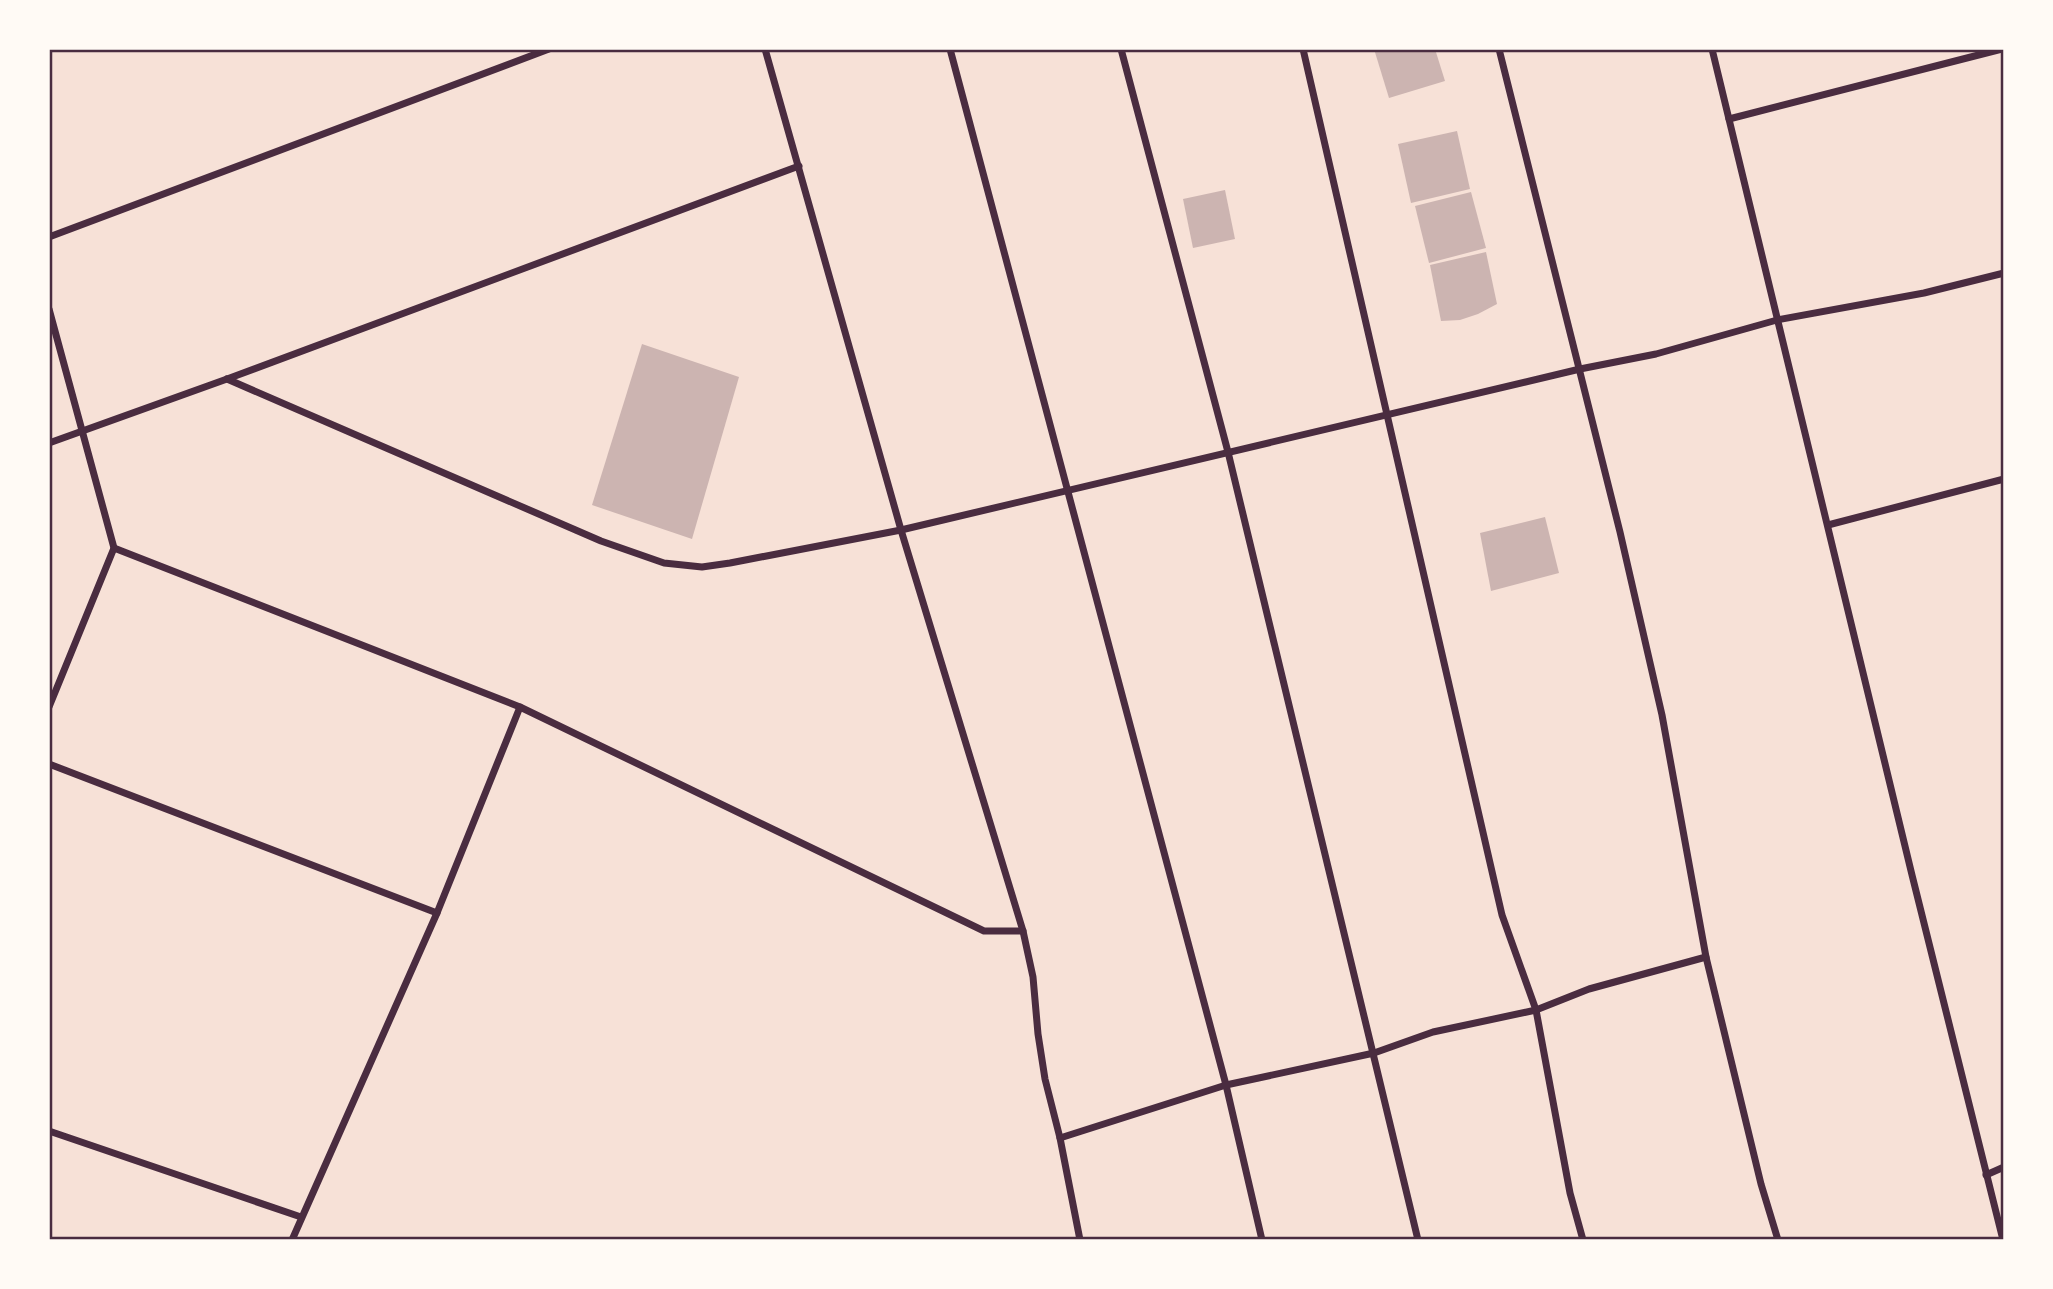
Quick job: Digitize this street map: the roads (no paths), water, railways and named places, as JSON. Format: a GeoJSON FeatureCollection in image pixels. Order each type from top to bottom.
{"type":"FeatureCollection","features":[{"type":"Feature","properties":{"kind":"street"},"geometry":{"type":"LineString","coordinates":[[49,237],[549,49]]}},
{"type":"Feature","properties":{"kind":"street"},"geometry":{"type":"LineString","coordinates":[[765,49],[901,530],[1023,931],[1033,977],[1045,1080],[1060,1138],[1080,1240]]}},
{"type":"Feature","properties":{"kind":"street"},"geometry":{"type":"LineString","coordinates":[[950,49],[1226,1085],[1262,1240]]}},
{"type":"Feature","properties":{"kind":"street"},"geometry":{"type":"LineString","coordinates":[[1121,49],[1228,452],[1418,1240]]}},
{"type":"Feature","properties":{"kind":"street"},"geometry":{"type":"LineString","coordinates":[[1303,49],[1502,915],[1536,1010],[1570,1192],[1583,1240]]}},
{"type":"Feature","properties":{"kind":"street"},"geometry":{"type":"LineString","coordinates":[[1499,49],[1580,369],[1662,715],[1706,957],[1760,1184],[1778,1240]]}},
{"type":"Feature","properties":{"kind":"street"},"geometry":{"type":"LineString","coordinates":[[1712,49],[2003,1240]]}},
{"type":"Feature","properties":{"kind":"street"},"geometry":{"type":"LineString","coordinates":[[1729,120],[2002,49]]}},
{"type":"Feature","properties":{"kind":"street"},"geometry":{"type":"LineString","coordinates":[[49,443],[799,166]]}},
{"type":"Feature","properties":{"kind":"street"},"geometry":{"type":"LineString","coordinates":[[227,379],[601,541],[664,563],[702,567],[901,530],[1580,369],[1656,354],[1777,320],[1924,293],[2004,273]]}},
{"type":"Feature","properties":{"kind":"street"},"geometry":{"type":"LineString","coordinates":[[49,309],[114,548],[49,707]]}},
{"type":"Feature","properties":{"kind":"street"},"geometry":{"type":"LineString","coordinates":[[1828,524],[2004,479]]}},
{"type":"Feature","properties":{"kind":"street"},"geometry":{"type":"LineString","coordinates":[[114,548],[520,708],[984,931],[1023,931]]}},
{"type":"Feature","properties":{"kind":"street"},"geometry":{"type":"LineString","coordinates":[[292,1240],[437,913],[520,708]]}},
{"type":"Feature","properties":{"kind":"street"},"geometry":{"type":"LineString","coordinates":[[49,764],[437,913]]}},
{"type":"Feature","properties":{"kind":"street"},"geometry":{"type":"LineString","coordinates":[[1060,1138],[1226,1085],[1374,1053],[1433,1032],[1536,1010],[1589,989],[1706,957]]}},
{"type":"Feature","properties":{"kind":"street"},"geometry":{"type":"LineString","coordinates":[[49,1131],[301,1217]]}},
{"type":"Feature","properties":{"kind":"street"},"geometry":{"type":"LineString","coordinates":[[1986,1175],[2004,1167]]}}]}
